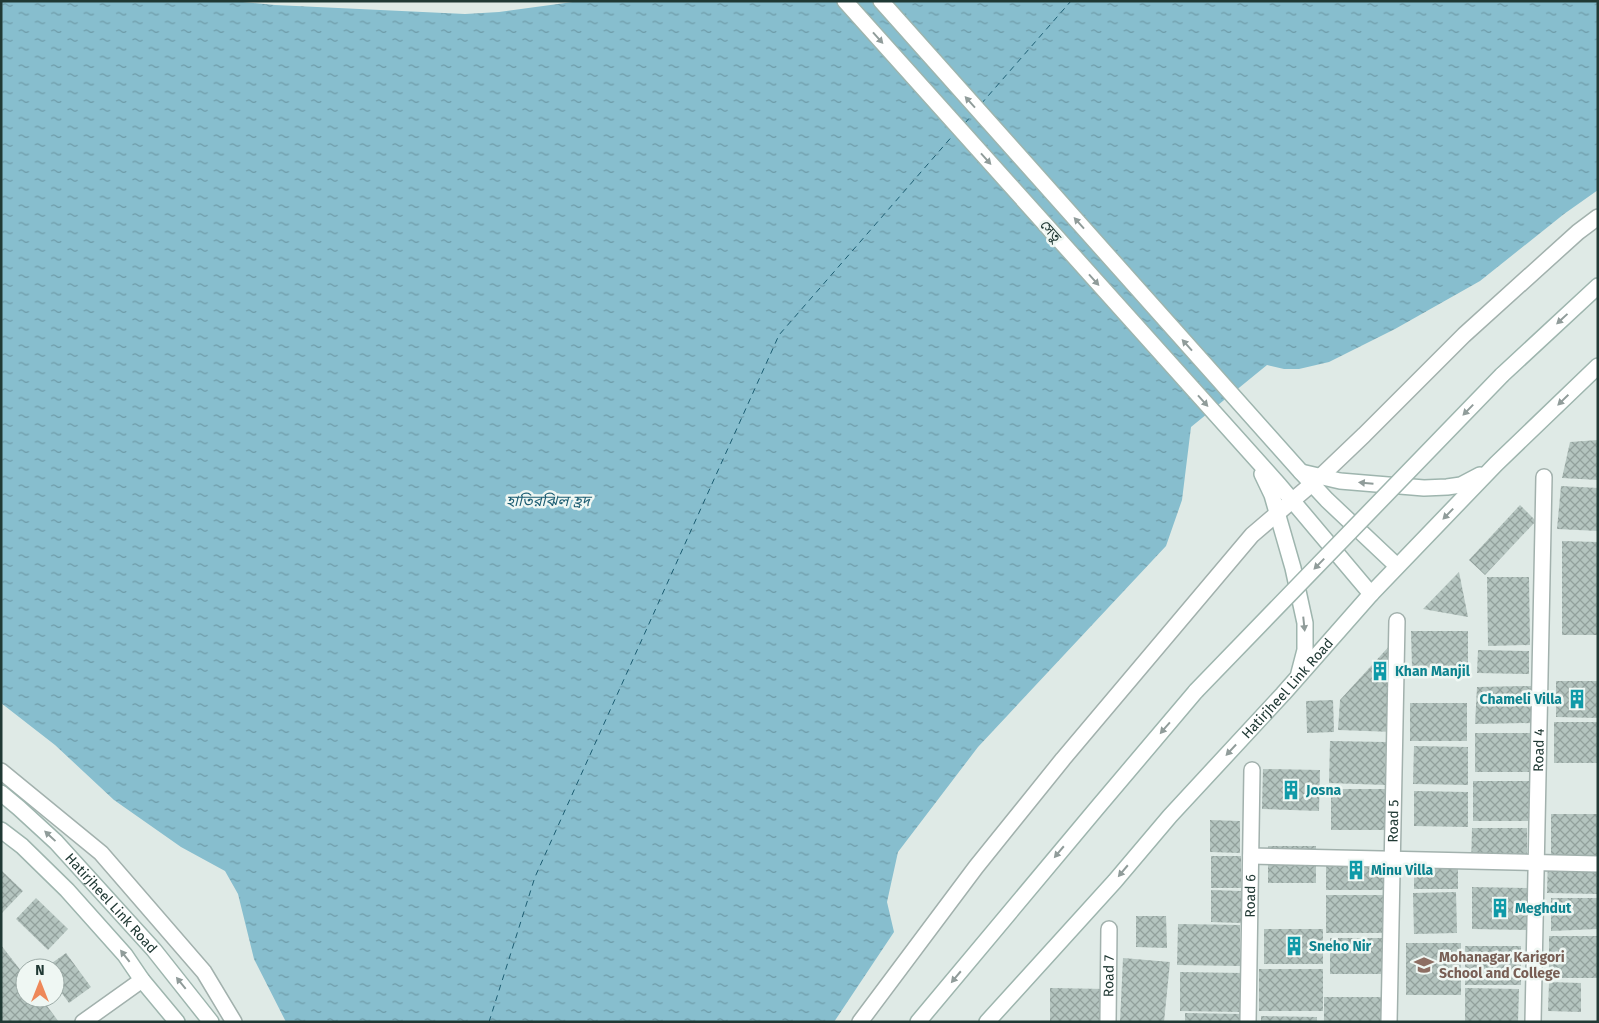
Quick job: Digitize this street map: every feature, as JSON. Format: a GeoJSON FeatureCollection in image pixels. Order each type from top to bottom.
{"type":"FeatureCollection","features":[{"type":"Feature","properties":{"kind":"main road","name":"সেতু"},"geometry":{"type":"LineString","coordinates":[[845,1],[1292,500],[1370,594]]}},
{"type":"Feature","properties":{"kind":"main road"},"geometry":{"type":"LineString","coordinates":[[881,1],[1277,446],[1301,472],[1316,480],[1397,566]]}},
{"type":"Feature","properties":{"kind":"main road"},"geometry":{"type":"LineString","coordinates":[[860,1022],[976,867],[1063,759],[1252,535],[1316,480],[1364,435],[1464,335],[1578,232],[1598,217]]}},
{"type":"Feature","properties":{"kind":"main road"},"geometry":{"type":"LineString","coordinates":[[918,1022],[1196,691],[1502,375],[1598,286]]}},
{"type":"Feature","properties":{"kind":"main road","name":"Hatirjheel Link Road"},"geometry":{"type":"LineString","coordinates":[[987,1022],[1115,881],[1170,816],[1297,678],[1370,594],[1496,464],[1598,366]]}},
{"type":"Feature","properties":{"kind":"main road"},"geometry":{"type":"LineString","coordinates":[[1256,461],[1272,495],[1293,568],[1305,624],[1305,650],[1297,678]]}},
{"type":"Feature","properties":{"kind":"main road"},"geometry":{"type":"LineString","coordinates":[[1316,480],[1424,488],[1447,487],[1461,485],[1496,464]]}},
{"type":"Feature","properties":{"kind":"main road","name":"Road 4"},"geometry":{"type":"LineString","coordinates":[[1533,1022],[1544,477]]}},
{"type":"Feature","properties":{"kind":"main road","name":"Road 5"},"geometry":{"type":"LineString","coordinates":[[1389,1022],[1397,621]]}},
{"type":"Feature","properties":{"kind":"main road","name":"Road 6"},"geometry":{"type":"LineString","coordinates":[[1248,1022],[1252,770]]}},
{"type":"Feature","properties":{"kind":"main road"},"geometry":{"type":"LineString","coordinates":[[1,771],[101,853],[204,972],[234,1022]]}},
{"type":"Feature","properties":{"kind":"main road","name":"Hatirjheel Link Road"},"geometry":{"type":"LineString","coordinates":[[1,793],[56,842],[154,950],[212,1022]]}},
{"type":"Feature","properties":{"kind":"main road","name":"Hatirjheel Link Road"},"geometry":{"type":"LineString","coordinates":[[1,830],[22,846],[67,890],[125,955],[142,980],[177,1022]]}},
{"type":"Feature","properties":{"kind":"main road"},"geometry":{"type":"LineString","coordinates":[[1251,856],[1598,864]]}},
{"type":"Feature","properties":{"kind":"main road","name":"Road 7"},"geometry":{"type":"LineString","coordinates":[[1108,1022],[1109,928]]}},
{"type":"Feature","properties":{"kind":"main road"},"geometry":{"type":"LineString","coordinates":[[83,1022],[142,980]]}},
{"type":"Feature","properties":{"kind":"water","name":"হাতিরঝিল হ্রদ"},"geometry":{"type":"Polygon","coordinates":[[[1,1],[232,1],[275,5],[465,14],[499,12],[580,1],[1598,1],[1598,190],[1564,214],[1480,281],[1395,329],[1329,362],[1299,369],[1284,369],[1267,365],[1191,427],[1182,500],[1166,546],[978,747],[898,852],[887,902],[894,932],[834,1022],[286,1022],[254,959],[238,894],[225,871],[181,847],[114,800],[55,745],[1,703],[1,1]]]}},
{"type":"Feature","properties":{"kind":"building"},"geometry":{"type":"Polygon","coordinates":[[[1598,440],[1598,480],[1562,478],[1570,442],[1598,440]]]}},
{"type":"Feature","properties":{"kind":"building"},"geometry":{"type":"Polygon","coordinates":[[[1561,486],[1598,488],[1598,531],[1557,529],[1561,486]]]}},
{"type":"Feature","properties":{"kind":"building"},"geometry":{"type":"Polygon","coordinates":[[[1520,505],[1536,521],[1485,575],[1469,560],[1520,505]]]}},
{"type":"Feature","properties":{"kind":"building"},"geometry":{"type":"Polygon","coordinates":[[[1562,541],[1598,542],[1598,635],[1562,635],[1562,541]]]}},
{"type":"Feature","properties":{"kind":"building"},"geometry":{"type":"Polygon","coordinates":[[[1459,572],[1468,617],[1423,609],[1459,572]]]}},
{"type":"Feature","properties":{"kind":"building"},"geometry":{"type":"Polygon","coordinates":[[[1487,577],[1529,577],[1530,645],[1488,646],[1487,577]]]}},
{"type":"Feature","properties":{"kind":"building"},"geometry":{"type":"Polygon","coordinates":[[[1411,631],[1468,631],[1468,667],[1412,668],[1411,631]]]}},
{"type":"Feature","properties":{"kind":"building","name":"Khan Manjil"},"geometry":{"type":"Polygon","coordinates":[[[1393,642],[1394,732],[1338,730],[1340,700],[1393,642]]]}},
{"type":"Feature","properties":{"kind":"building"},"geometry":{"type":"Polygon","coordinates":[[[1478,650],[1529,651],[1529,674],[1477,673],[1478,650]]]}},
{"type":"Feature","properties":{"kind":"building","name":"Chameli Villa"},"geometry":{"type":"Polygon","coordinates":[[[1556,681],[1598,681],[1598,718],[1556,717],[1556,681]]]}},
{"type":"Feature","properties":{"kind":"building"},"geometry":{"type":"Polygon","coordinates":[[[1531,686],[1533,723],[1475,724],[1477,687],[1531,686]]]}},
{"type":"Feature","properties":{"kind":"building"},"geometry":{"type":"Polygon","coordinates":[[[1333,700],[1334,732],[1307,733],[1306,701],[1333,700]]]}},
{"type":"Feature","properties":{"kind":"building"},"geometry":{"type":"Polygon","coordinates":[[[1410,703],[1467,703],[1467,741],[1410,741],[1410,703]]]}},
{"type":"Feature","properties":{"kind":"building"},"geometry":{"type":"Polygon","coordinates":[[[1554,722],[1598,722],[1598,763],[1554,763],[1554,722]]]}},
{"type":"Feature","properties":{"kind":"building"},"geometry":{"type":"Polygon","coordinates":[[[1475,733],[1532,733],[1534,772],[1475,772],[1475,733]]]}},
{"type":"Feature","properties":{"kind":"building"},"geometry":{"type":"Polygon","coordinates":[[[1330,741],[1386,742],[1385,785],[1329,783],[1330,741]]]}},
{"type":"Feature","properties":{"kind":"building"},"geometry":{"type":"Polygon","coordinates":[[[1414,746],[1468,747],[1468,785],[1413,784],[1414,746]]]}},
{"type":"Feature","properties":{"kind":"building","name":"Josna"},"geometry":{"type":"Polygon","coordinates":[[[1263,769],[1320,770],[1319,811],[1262,809],[1263,769]]]}},
{"type":"Feature","properties":{"kind":"building"},"geometry":{"type":"Polygon","coordinates":[[[1473,781],[1529,781],[1529,821],[1473,821],[1473,781]]]}},
{"type":"Feature","properties":{"kind":"building"},"geometry":{"type":"Polygon","coordinates":[[[1331,789],[1386,789],[1386,830],[1331,830],[1331,789]]]}},
{"type":"Feature","properties":{"kind":"building"},"geometry":{"type":"Polygon","coordinates":[[[1414,791],[1468,792],[1468,827],[1414,826],[1414,791]]]}},
{"type":"Feature","properties":{"kind":"building"},"geometry":{"type":"Polygon","coordinates":[[[1551,814],[1598,814],[1598,856],[1551,856],[1551,814]]]}},
{"type":"Feature","properties":{"kind":"building"},"geometry":{"type":"Polygon","coordinates":[[[1210,820],[1240,821],[1240,853],[1210,852],[1210,820]]]}},
{"type":"Feature","properties":{"kind":"building"},"geometry":{"type":"Polygon","coordinates":[[[1472,828],[1527,828],[1527,868],[1471,868],[1472,828]]]}},
{"type":"Feature","properties":{"kind":"building"},"geometry":{"type":"Polygon","coordinates":[[[1268,846],[1316,846],[1316,883],[1268,883],[1268,846]]]}},
{"type":"Feature","properties":{"kind":"building","name":"Minu Villa"},"geometry":{"type":"Polygon","coordinates":[[[1326,850],[1386,850],[1386,890],[1326,890],[1326,850]]]}},
{"type":"Feature","properties":{"kind":"building"},"geometry":{"type":"Polygon","coordinates":[[[1211,856],[1241,856],[1241,888],[1211,888],[1211,856]]]}},
{"type":"Feature","properties":{"kind":"building"},"geometry":{"type":"Polygon","coordinates":[[[1414,858],[1458,858],[1458,889],[1414,889],[1414,858]]]}},
{"type":"Feature","properties":{"kind":"building"},"geometry":{"type":"Polygon","coordinates":[[[1548,859],[1598,860],[1598,894],[1547,893],[1548,859]]]}},
{"type":"Feature","properties":{"kind":"building"},"geometry":{"type":"Polygon","coordinates":[[[1,870],[23,891],[1,914],[1,870]]]}},
{"type":"Feature","properties":{"kind":"building","name":"Meghdut"},"geometry":{"type":"Polygon","coordinates":[[[1472,887],[1528,888],[1527,930],[1472,929],[1472,887]]]}},
{"type":"Feature","properties":{"kind":"building"},"geometry":{"type":"Polygon","coordinates":[[[1211,890],[1241,891],[1241,923],[1211,922],[1211,890]]]}},
{"type":"Feature","properties":{"kind":"building"},"geometry":{"type":"Polygon","coordinates":[[[1456,892],[1457,933],[1414,934],[1413,893],[1456,892]]]}},
{"type":"Feature","properties":{"kind":"building"},"geometry":{"type":"Polygon","coordinates":[[[1326,895],[1387,895],[1387,933],[1326,933],[1326,895]]]}},
{"type":"Feature","properties":{"kind":"building"},"geometry":{"type":"Polygon","coordinates":[[[36,898],[68,929],[48,950],[16,919],[36,898]]]}},
{"type":"Feature","properties":{"kind":"building"},"geometry":{"type":"Polygon","coordinates":[[[1551,898],[1598,898],[1598,929],[1551,931],[1551,898]]]}},
{"type":"Feature","properties":{"kind":"building"},"geometry":{"type":"Polygon","coordinates":[[[1136,916],[1166,916],[1167,948],[1136,947],[1136,916]]]}},
{"type":"Feature","properties":{"kind":"building"},"geometry":{"type":"Polygon","coordinates":[[[1178,924],[1240,925],[1240,966],[1177,965],[1178,924]]]}},
{"type":"Feature","properties":{"kind":"building","name":"Sneho Nir"},"geometry":{"type":"Polygon","coordinates":[[[1264,929],[1323,929],[1323,964],[1264,964],[1264,929]]]}},
{"type":"Feature","properties":{"kind":"building"},"geometry":{"type":"Polygon","coordinates":[[[1549,936],[1598,936],[1598,978],[1549,978],[1549,936]]]}},
{"type":"Feature","properties":{"kind":"building"},"geometry":{"type":"Polygon","coordinates":[[[1330,938],[1390,938],[1390,974],[1330,974],[1330,938]]]}},
{"type":"Feature","properties":{"kind":"building"},"geometry":{"type":"Polygon","coordinates":[[[1406,943],[1461,943],[1461,995],[1406,995],[1406,943]]]}},
{"type":"Feature","properties":{"kind":"building"},"geometry":{"type":"Polygon","coordinates":[[[1,945],[15,963],[15,1008],[48,1008],[59,1022],[1,1022],[1,945]]]}},
{"type":"Feature","properties":{"kind":"building"},"geometry":{"type":"Polygon","coordinates":[[[1465,946],[1521,946],[1521,985],[1465,985],[1465,946]]]}},
{"type":"Feature","properties":{"kind":"building"},"geometry":{"type":"Polygon","coordinates":[[[66,953],[91,987],[69,1003],[65,998],[65,958],[59,958],[66,953]]]}},
{"type":"Feature","properties":{"kind":"building"},"geometry":{"type":"Polygon","coordinates":[[[1123,958],[1170,962],[1164,1022],[1120,1022],[1123,958]]]}},
{"type":"Feature","properties":{"kind":"building"},"geometry":{"type":"Polygon","coordinates":[[[1259,969],[1323,969],[1323,1011],[1259,1011],[1259,969]]]}},
{"type":"Feature","properties":{"kind":"building"},"geometry":{"type":"Polygon","coordinates":[[[1180,972],[1243,973],[1243,1012],[1180,1011],[1180,972]]]}},
{"type":"Feature","properties":{"kind":"building"},"geometry":{"type":"Polygon","coordinates":[[[1549,982],[1581,983],[1581,1012],[1548,1011],[1549,982]]]}},
{"type":"Feature","properties":{"kind":"building"},"geometry":{"type":"Polygon","coordinates":[[[1050,988],[1106,989],[1105,1022],[1050,1022],[1050,988]]]}},
{"type":"Feature","properties":{"kind":"building"},"geometry":{"type":"Polygon","coordinates":[[[1465,988],[1519,989],[1518,1022],[1465,1022],[1465,988]]]}},
{"type":"Feature","properties":{"kind":"building"},"geometry":{"type":"Polygon","coordinates":[[[1324,997],[1384,997],[1384,1022],[1324,1022],[1324,997]]]}},
{"type":"Feature","properties":{"kind":"building"},"geometry":{"type":"Polygon","coordinates":[[[1185,1013],[1241,1014],[1241,1022],[1185,1022],[1185,1013]]]}},
{"type":"Feature","properties":{"kind":"building"},"geometry":{"type":"Polygon","coordinates":[[[1261,1016],[1317,1017],[1317,1022],[1261,1022],[1261,1016]]]}},
{"type":"Feature","properties":{"kind":"ferry route"},"geometry":{"type":"LineString","coordinates":[[981,104],[1071,1]]}},
{"type":"Feature","properties":{"kind":"ferry route"},"geometry":{"type":"LineString","coordinates":[[965,123],[972,115]]}},
{"type":"Feature","properties":{"kind":"ferry route"},"geometry":{"type":"LineString","coordinates":[[489,1022],[535,877],[779,335],[955,133]]}},
{"type":"Feature","properties":{"kind":"place","name":"Khan Manjil"},"geometry":{"type":"Point","coordinates":[1380,671]}},
{"type":"Feature","properties":{"kind":"place","name":"Chameli Villa"},"geometry":{"type":"Point","coordinates":[1577,699]}},
{"type":"Feature","properties":{"kind":"place","name":"Josna"},"geometry":{"type":"Point","coordinates":[1291,790]}},
{"type":"Feature","properties":{"kind":"place","name":"Minu Villa"},"geometry":{"type":"Point","coordinates":[1356,870]}},
{"type":"Feature","properties":{"kind":"place","name":"Meghdut"},"geometry":{"type":"Point","coordinates":[1500,908]}},
{"type":"Feature","properties":{"kind":"place","name":"Sneho Nir"},"geometry":{"type":"Point","coordinates":[1294,946]}},
{"type":"Feature","properties":{"kind":"place","name":"Mohanagar Karigori School and College"},"geometry":{"type":"Point","coordinates":[1424,965]}}]}
